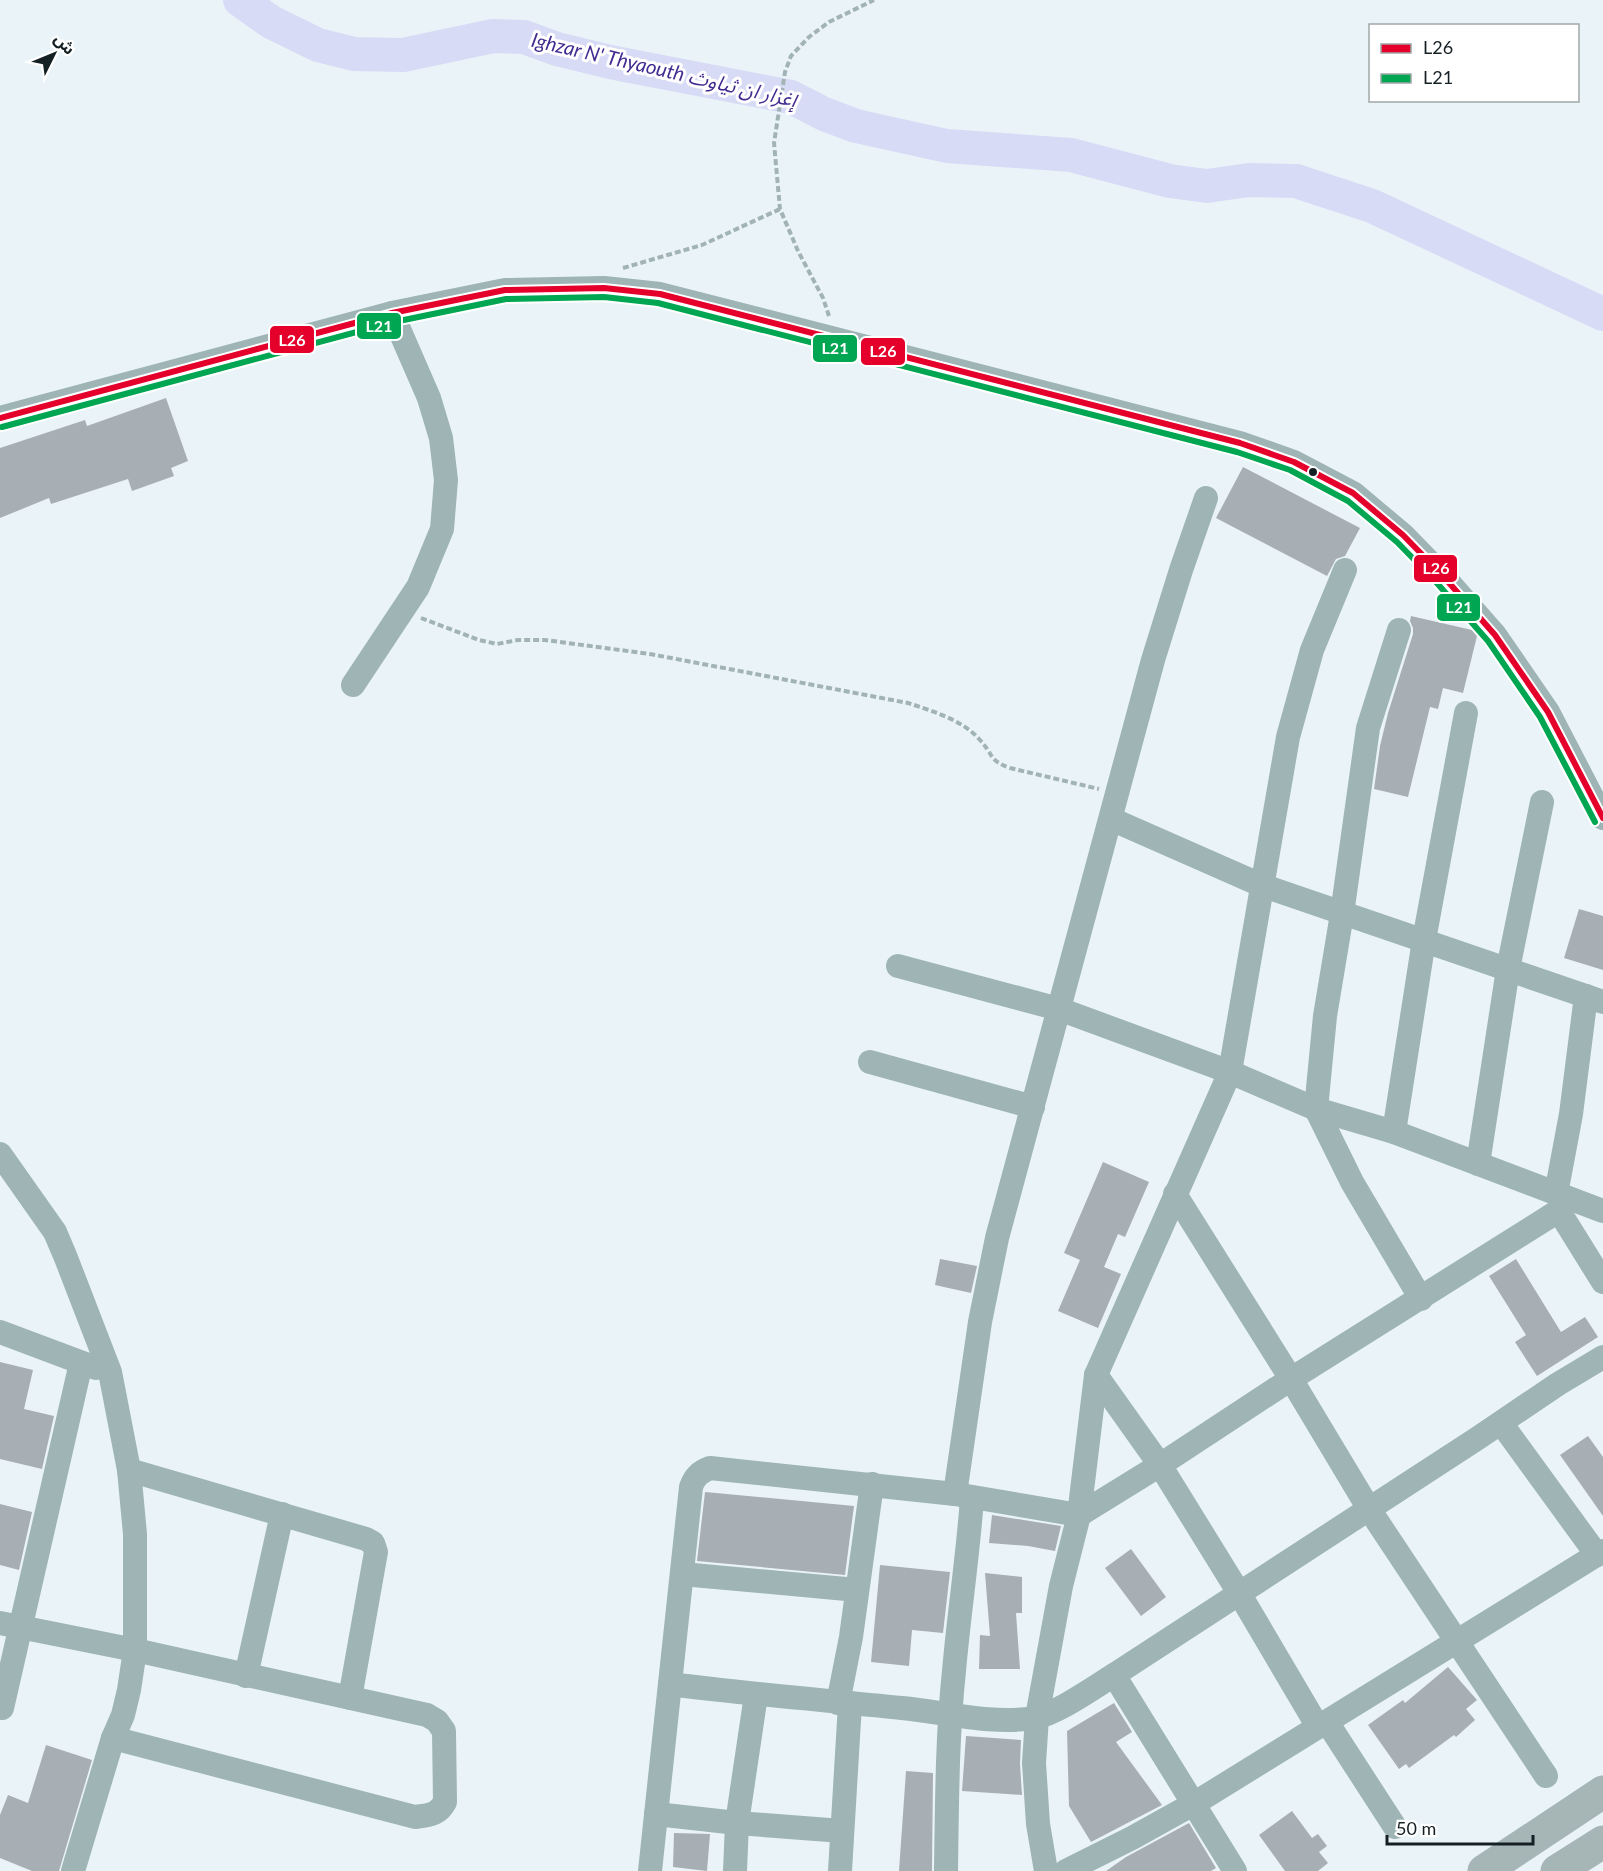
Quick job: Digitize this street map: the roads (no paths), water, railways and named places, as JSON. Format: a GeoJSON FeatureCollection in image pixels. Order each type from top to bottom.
{"type":"FeatureCollection","features":[{"type":"Feature","properties":{"kind":"highway"},"geometry":{"type":"LineString","coordinates":[[1484,1871],[1603,1792]]}},
{"type":"Feature","properties":{"kind":"highway"},"geometry":{"type":"LineString","coordinates":[[1557,1871],[1603,1842]]}},
{"type":"Feature","properties":{"kind":"street"},"geometry":{"type":"LineString","coordinates":[[0,418],[392,313],[505,290],[604,288],[660,294],[1240,443],[1294,462],[1353,493],[1403,535],[1495,635],[1548,712],[1603,818]]}},
{"type":"Feature","properties":{"kind":"street"},"geometry":{"type":"LineString","coordinates":[[353,685],[418,587],[442,529],[446,480],[441,438],[429,398],[392,313]]}},
{"type":"Feature","properties":{"kind":"street"},"geometry":{"type":"LineString","coordinates":[[946,1871],[946,1808],[954,1672],[966,1572],[964,1496],[980,1322],[997,1238],[1153,660],[1206,498]]}},
{"type":"Feature","properties":{"kind":"street"},"geometry":{"type":"LineString","coordinates":[[1046,1871],[1038,1824],[1035,1773],[1037,1717],[1060,1586],[1079,1515],[1096,1375],[1230,1072],[1288,736],[1312,650],[1345,570]]}},
{"type":"Feature","properties":{"kind":"street"},"geometry":{"type":"LineString","coordinates":[[1399,630],[1368,728],[1325,1016],[1316,1109],[1352,1182],[1421,1299]]}},
{"type":"Feature","properties":{"kind":"street"},"geometry":{"type":"LineString","coordinates":[[1394,1132],[1424,940],[1466,713]]}},
{"type":"Feature","properties":{"kind":"street"},"geometry":{"type":"LineString","coordinates":[[1478,1164],[1508,969],[1542,802]]}},
{"type":"Feature","properties":{"kind":"street"},"geometry":{"type":"LineString","coordinates":[[1110,819],[1261,885],[1594,999],[1571,1114],[1560,1201],[1574,1238],[1603,1282]]}},
{"type":"Feature","properties":{"kind":"street"},"geometry":{"type":"LineString","coordinates":[[898,966],[1059,1009],[1230,1072],[1316,1109],[1394,1132],[1478,1164],[1560,1201],[1603,1211]]}},
{"type":"Feature","properties":{"kind":"street"},"geometry":{"type":"LineString","coordinates":[[870,1062],[1033,1107]]}},
{"type":"Feature","properties":{"kind":"street"},"geometry":{"type":"LineString","coordinates":[[0,1154],[55,1232],[110,1372],[129,1470],[135,1534],[135,1650],[123,1715],[113,1738],[73,1871]]}},
{"type":"Feature","properties":{"kind":"street"},"geometry":{"type":"LineString","coordinates":[[1175,1194],[1369,1509],[1546,1776]]}},
{"type":"Feature","properties":{"kind":"street"},"geometry":{"type":"LineString","coordinates":[[650,1871],[691,1487],[700,1472],[710,1467],[872,1484],[1079,1515],[1421,1299],[1560,1201]]}},
{"type":"Feature","properties":{"kind":"street"},"geometry":{"type":"LineString","coordinates":[[0,1332],[110,1372]]}},
{"type":"Feature","properties":{"kind":"street"},"geometry":{"type":"LineString","coordinates":[[670,1684],[756,1695],[1012,1720],[1037,1717],[1071,1702],[1114,1675],[1558,1384],[1603,1357]]}},
{"type":"Feature","properties":{"kind":"street"},"geometry":{"type":"LineString","coordinates":[[2,1708],[11,1625],[81,1363]]}},
{"type":"Feature","properties":{"kind":"street"},"geometry":{"type":"LineString","coordinates":[[1096,1375],[1160,1465],[1323,1725],[1395,1827]]}},
{"type":"Feature","properties":{"kind":"street"},"geometry":{"type":"LineString","coordinates":[[1066,1871],[1195,1803],[1600,1553],[1501,1423]]}},
{"type":"Feature","properties":{"kind":"street"},"geometry":{"type":"LineString","coordinates":[[129,1470],[366,1539],[373,1543],[376,1552],[350,1698]]}},
{"type":"Feature","properties":{"kind":"street"},"geometry":{"type":"LineString","coordinates":[[840,1871],[844,1703],[872,1484]]}},
{"type":"Feature","properties":{"kind":"street"},"geometry":{"type":"LineString","coordinates":[[246,1676],[282,1514]]}},
{"type":"Feature","properties":{"kind":"street"},"geometry":{"type":"LineString","coordinates":[[682,1574],[857,1590]]}},
{"type":"Feature","properties":{"kind":"street"},"geometry":{"type":"LineString","coordinates":[[11,1625],[427,1715],[437,1721],[444,1731],[445,1802],[441,1810],[432,1815],[415,1817],[113,1738]]}},
{"type":"Feature","properties":{"kind":"street"},"geometry":{"type":"LineString","coordinates":[[1114,1675],[1235,1871]]}},
{"type":"Feature","properties":{"kind":"street"},"geometry":{"type":"LineString","coordinates":[[735,1871],[737,1823],[756,1695]]}},
{"type":"Feature","properties":{"kind":"street"},"geometry":{"type":"LineString","coordinates":[[656,1814],[842,1831]]}},
{"type":"Feature","properties":{"kind":"waterway","name":"Ighzar N' Thyaouth إغزار ان ثياوث"},"geometry":{"type":"LineString","coordinates":[[240,0],[271,22],[318,45],[354,54],[403,55],[493,36],[524,37],[557,49],[610,62],[791,97],[824,114],[856,126],[947,146],[1071,155],[1170,181],[1207,186],[1249,180],[1296,181],[1372,206],[1603,314]]}}]}
